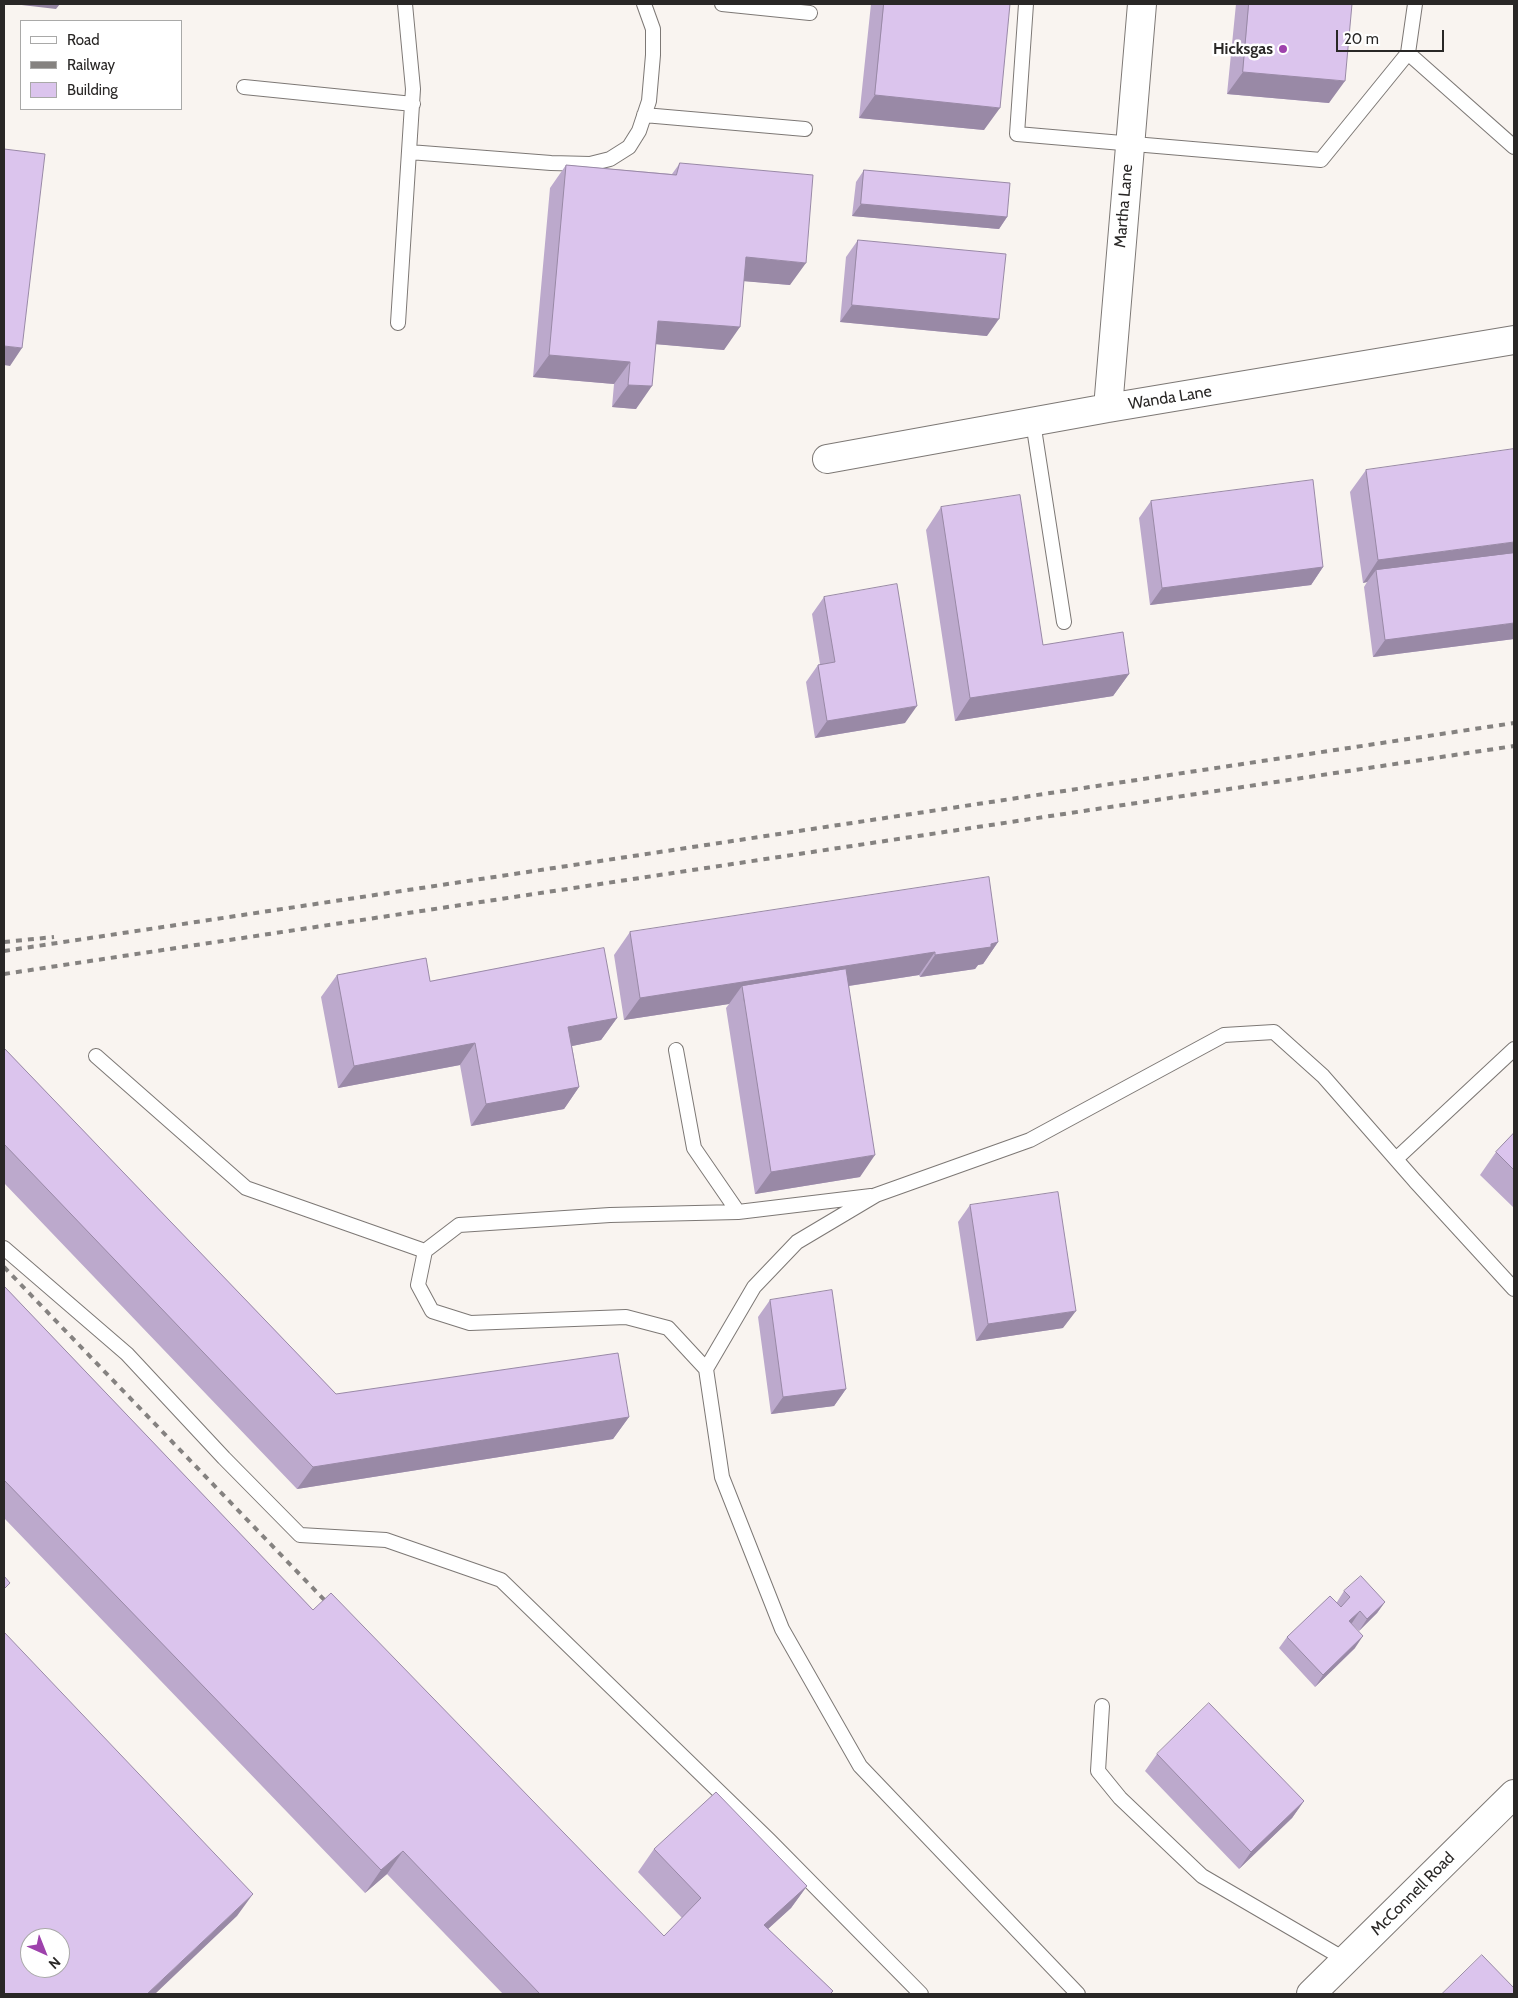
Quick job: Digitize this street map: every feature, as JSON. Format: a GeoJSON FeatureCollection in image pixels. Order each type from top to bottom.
{"type":"FeatureCollection","features":[{"type":"Feature","properties":{"kind":"street","name":"Martha Lane"},"geometry":{"type":"LineString","coordinates":[[1108,408],[1142,4]]}},
{"type":"Feature","properties":{"kind":"street","name":"Wanda Lane"},"geometry":{"type":"LineString","coordinates":[[826,460],[1108,408],[1514,340]]}},
{"type":"Feature","properties":{"kind":"street","name":"McConnell Road"},"geometry":{"type":"LineString","coordinates":[[1311,1994],[1514,1794]]}},
{"type":"Feature","properties":{"kind":"lane"},"geometry":{"type":"LineString","coordinates":[[398,324],[413,104],[405,4]]}},
{"type":"Feature","properties":{"kind":"lane"},"geometry":{"type":"LineString","coordinates":[[410,152],[552,163],[590,164],[610,159],[629,147],[639,131],[649,101],[654,55],[653,29],[644,4]]}},
{"type":"Feature","properties":{"kind":"lane"},"geometry":{"type":"LineString","coordinates":[[722,4],[810,14]]}},
{"type":"Feature","properties":{"kind":"lane"},"geometry":{"type":"LineString","coordinates":[[1026,4],[1017,134],[1321,160],[1408,53],[1415,4]]}},
{"type":"Feature","properties":{"kind":"lane"},"geometry":{"type":"LineString","coordinates":[[1408,53],[1514,147]]}},
{"type":"Feature","properties":{"kind":"lane"},"geometry":{"type":"LineString","coordinates":[[244,87],[413,104]]}},
{"type":"Feature","properties":{"kind":"lane"},"geometry":{"type":"LineString","coordinates":[[644,115],[805,129]]}},
{"type":"Feature","properties":{"kind":"lane"},"geometry":{"type":"LineString","coordinates":[[1033,422],[1064,622]]}},
{"type":"Feature","properties":{"kind":"lane"},"geometry":{"type":"LineString","coordinates":[[706,1369],[754,1287],[797,1242],[876,1195],[1030,1140],[1224,1035],[1274,1032],[1323,1076],[1514,1290]]}},
{"type":"Feature","properties":{"kind":"lane"},"geometry":{"type":"LineString","coordinates":[[1396,1159],[1514,1049]]}},
{"type":"Feature","properties":{"kind":"lane"},"geometry":{"type":"LineString","coordinates":[[676,1050],[694,1148],[738,1212]]}},
{"type":"Feature","properties":{"kind":"lane"},"geometry":{"type":"LineString","coordinates":[[96,1056],[246,1188],[425,1252]]}},
{"type":"Feature","properties":{"kind":"lane"},"geometry":{"type":"LineString","coordinates":[[876,1195],[738,1212],[610,1215],[459,1225],[425,1252],[418,1285],[432,1311],[470,1323],[626,1317],[668,1328],[706,1369],[722,1477],[782,1629],[860,1766],[1078,1994]]}},
{"type":"Feature","properties":{"kind":"lane"},"geometry":{"type":"LineString","coordinates":[[4,1248],[127,1354],[224,1458],[300,1535],[386,1540],[502,1580],[769,1840],[921,1994]]}},
{"type":"Feature","properties":{"kind":"lane"},"geometry":{"type":"LineString","coordinates":[[1102,1706],[1098,1771],[1120,1798],[1202,1876],[1346,1960]]}},
{"type":"Feature","properties":{"kind":"building"},"geometry":{"type":"Polygon","coordinates":[[[884,4],[1010,4],[1000,108],[875,95],[884,4]]]}},
{"type":"Feature","properties":{"kind":"building","name":"Hicksgas"},"geometry":{"type":"Polygon","coordinates":[[[1249,4],[1352,4],[1345,81],[1243,72],[1249,4]]]}},
{"type":"Feature","properties":{"kind":"building"},"geometry":{"type":"Polygon","coordinates":[[[4,149],[45,154],[22,348],[4,346],[4,149]]]}},
{"type":"Feature","properties":{"kind":"building"},"geometry":{"type":"Polygon","coordinates":[[[680,163],[813,175],[806,263],[746,257],[740,327],[658,321],[652,386],[628,385],[630,362],[549,355],[566,165],[676,175],[680,163]]]}},
{"type":"Feature","properties":{"kind":"building"},"geometry":{"type":"Polygon","coordinates":[[[864,170],[1010,183],[1007,217],[861,204],[864,170]]]}},
{"type":"Feature","properties":{"kind":"building"},"geometry":{"type":"Polygon","coordinates":[[[858,240],[1006,254],[999,319],[852,305],[858,240]]]}},
{"type":"Feature","properties":{"kind":"building"},"geometry":{"type":"Polygon","coordinates":[[[1514,449],[1514,542],[1378,560],[1366,470],[1514,449]]]}},
{"type":"Feature","properties":{"kind":"building"},"geometry":{"type":"Polygon","coordinates":[[[1313,480],[1323,567],[1162,588],[1151,501],[1313,480]]]}},
{"type":"Feature","properties":{"kind":"building"},"geometry":{"type":"Polygon","coordinates":[[[1020,495],[1043,645],[1123,632],[1129,674],[970,698],[941,507],[1020,495]]]}},
{"type":"Feature","properties":{"kind":"building"},"geometry":{"type":"Polygon","coordinates":[[[1514,553],[1514,623],[1385,640],[1376,570],[1514,553]]]}},
{"type":"Feature","properties":{"kind":"building"},"geometry":{"type":"Polygon","coordinates":[[[897,584],[917,706],[827,721],[818,665],[835,662],[824,597],[897,584]]]}},
{"type":"Feature","properties":{"kind":"building"},"geometry":{"type":"Polygon","coordinates":[[[989,877],[998,942],[991,944],[991,947],[935,955],[935,952],[640,998],[630,932],[989,877]]]}},
{"type":"Feature","properties":{"kind":"building"},"geometry":{"type":"Polygon","coordinates":[[[604,948],[617,1018],[568,1027],[579,1087],[486,1104],[475,1043],[354,1066],[337,975],[426,958],[430,981],[604,948]]]}},
{"type":"Feature","properties":{"kind":"building"},"geometry":{"type":"Polygon","coordinates":[[[846,969],[875,1155],[771,1172],[742,986],[846,969]]]}},
{"type":"Feature","properties":{"kind":"building"},"geometry":{"type":"Polygon","coordinates":[[[4,1048],[336,1394],[618,1353],[629,1417],[313,1467],[4,1144],[4,1048]]]}},
{"type":"Feature","properties":{"kind":"building"},"geometry":{"type":"Polygon","coordinates":[[[1514,1133],[1514,1170],[1496,1152],[1514,1133]]]}},
{"type":"Feature","properties":{"kind":"building"},"geometry":{"type":"Polygon","coordinates":[[[1058,1192],[1076,1311],[988,1324],[970,1205],[1058,1192]]]}},
{"type":"Feature","properties":{"kind":"building"},"geometry":{"type":"Polygon","coordinates":[[[4,1286],[313,1610],[331,1593],[664,1936],[701,1898],[654,1849],[716,1792],[807,1886],[764,1925],[833,1991],[830,1994],[540,1994],[403,1851],[381,1870],[4,1480],[4,1286]]]}},
{"type":"Feature","properties":{"kind":"building"},"geometry":{"type":"Polygon","coordinates":[[[832,1290],[846,1389],[783,1397],[770,1300],[832,1290]]]}},
{"type":"Feature","properties":{"kind":"building"},"geometry":{"type":"Polygon","coordinates":[[[4,1576],[10,1583],[4,1589],[4,1576]]]}},
{"type":"Feature","properties":{"kind":"building"},"geometry":{"type":"Polygon","coordinates":[[[1361,1576],[1385,1602],[1367,1619],[1360,1611],[1349,1621],[1363,1636],[1323,1675],[1287,1637],[1330,1596],[1341,1607],[1350,1597],[1344,1591],[1361,1576]]]}},
{"type":"Feature","properties":{"kind":"building"},"geometry":{"type":"Polygon","coordinates":[[[4,1632],[253,1894],[147,1994],[4,1994],[4,1632]]]}},
{"type":"Feature","properties":{"kind":"building"},"geometry":{"type":"Polygon","coordinates":[[[1209,1703],[1304,1801],[1251,1852],[1157,1754],[1209,1703]]]}},
{"type":"Feature","properties":{"kind":"building"},"geometry":{"type":"Polygon","coordinates":[[[1482,1955],[1514,1988],[1514,1994],[1442,1994],[1482,1955]]]}},
{"type":"Feature","properties":{"kind":"railway"},"geometry":{"type":"LineString","coordinates":[[4,951],[1514,723]]}},
{"type":"Feature","properties":{"kind":"railway"},"geometry":{"type":"LineString","coordinates":[[4,974],[1514,746]]}},
{"type":"Feature","properties":{"kind":"railway"},"geometry":{"type":"LineString","coordinates":[[4,942],[54,937]]}},
{"type":"Feature","properties":{"kind":"railway"},"geometry":{"type":"LineString","coordinates":[[4,1267],[334,1610]]}},
{"type":"Feature","properties":{"kind":"place","name":"Hicksgas"},"geometry":{"type":"Point","coordinates":[1283,49]}}]}
